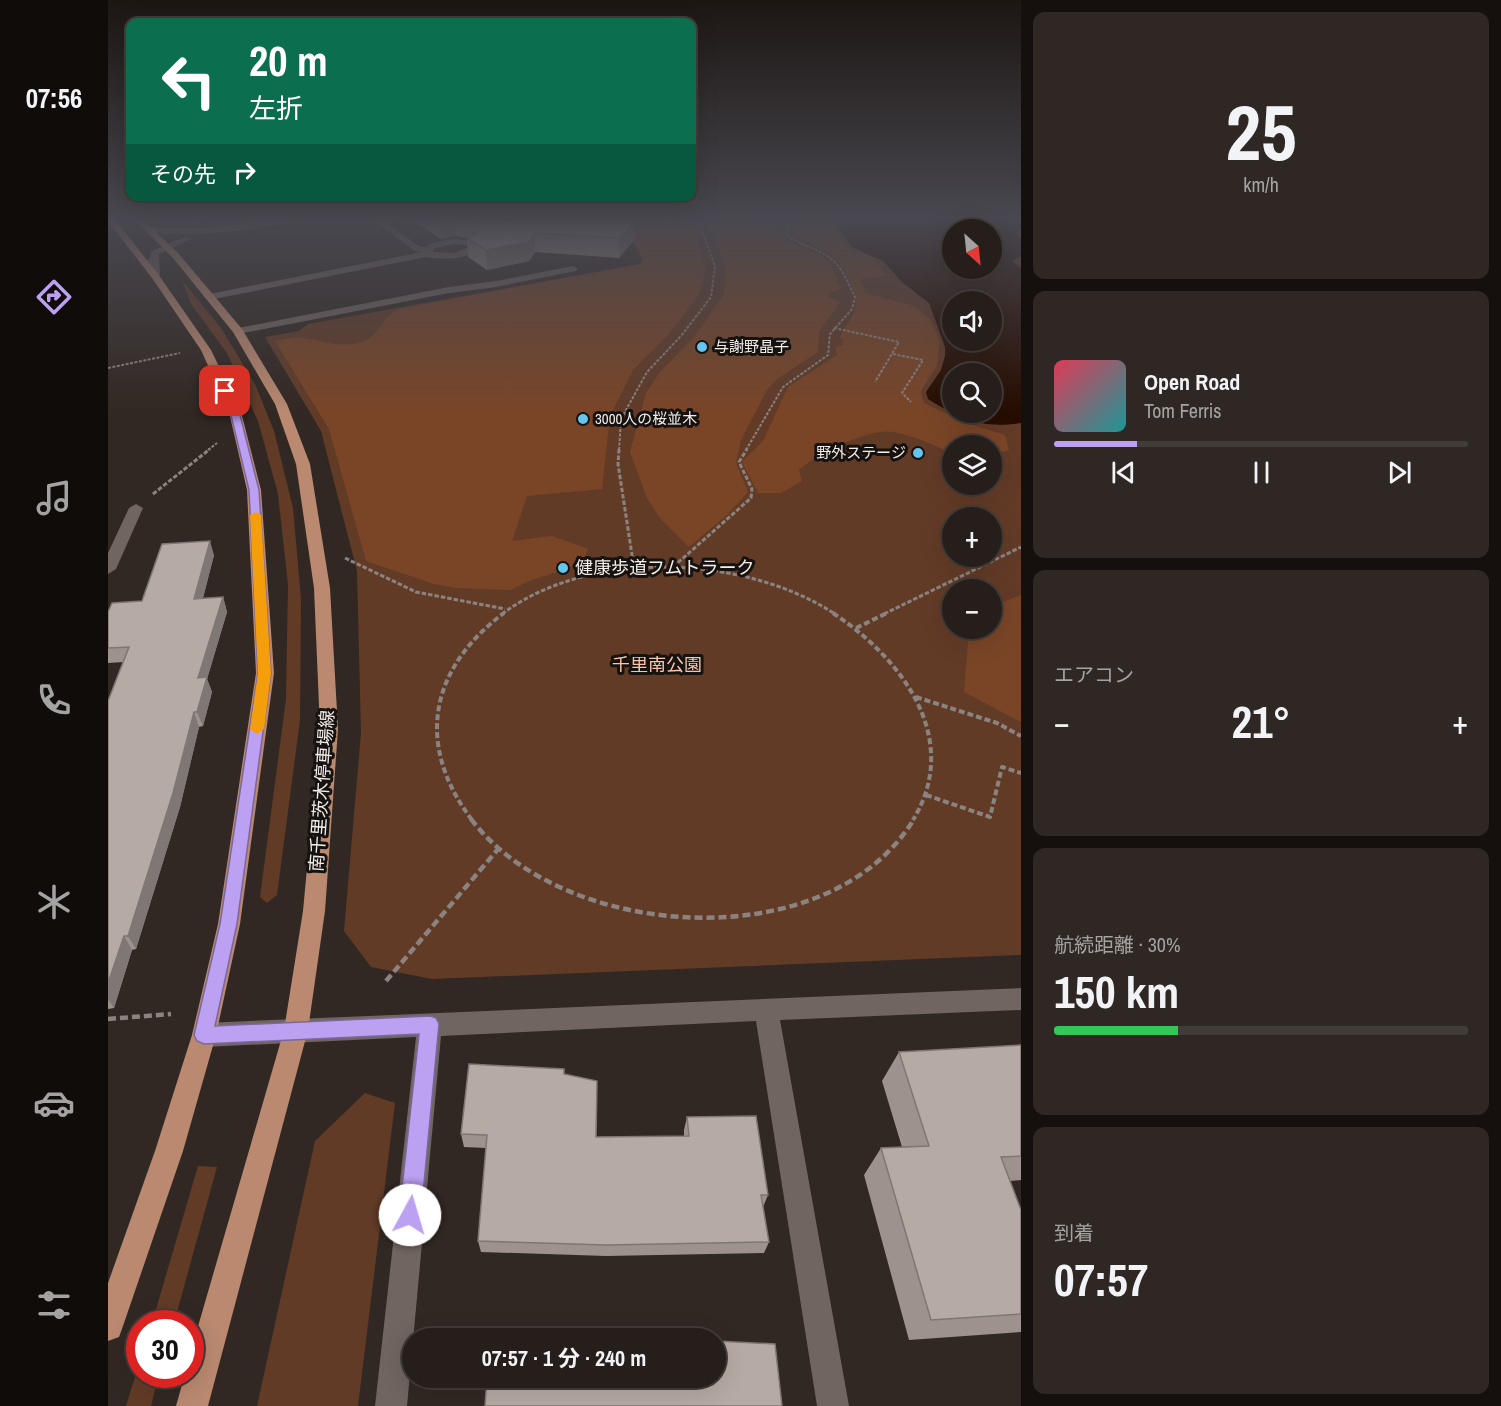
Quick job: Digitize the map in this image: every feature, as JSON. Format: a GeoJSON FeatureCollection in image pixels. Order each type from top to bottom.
{"type":"FeatureCollection","features":[{"type":"Feature","properties":{"kind":"main road"},"geometry":{"type":"LineString","coordinates":[[108,1326],[170,1151],[204,1035],[229,924],[265,673],[254,490],[235,411],[206,350],[160,283]]}},
{"type":"Feature","properties":{"kind":"main road","name":"南千里茨木停車場線"},"geometry":{"type":"LineString","coordinates":[[192,1406],[296,1030],[314,911],[329,729],[322,588],[303,464],[281,404],[238,331],[197,283]]}},
{"type":"Feature","properties":{"kind":"street"},"geometry":{"type":"LineString","coordinates":[[209,297],[279,283]]}},
{"type":"Feature","properties":{"kind":"street"},"geometry":{"type":"LineString","coordinates":[[238,331],[449,290],[503,283]]}},
{"type":"Feature","properties":{"kind":"street"},"geometry":{"type":"LineString","coordinates":[[108,570],[136,508]]}},
{"type":"Feature","properties":{"kind":"street"},"geometry":{"type":"LineString","coordinates":[[204,1035],[1021,999]]}},
{"type":"Feature","properties":{"kind":"street"},"geometry":{"type":"LineString","coordinates":[[766,1009],[833,1406]]}},
{"type":"Feature","properties":{"kind":"street"},"geometry":{"type":"LineString","coordinates":[[391,1406],[430,1024]]}},
{"type":"Feature","properties":{"kind":"path"},"geometry":{"type":"LineString","coordinates":[[634,568],[618,464],[621,419],[647,372],[681,336],[711,297],[713,283]]}},
{"type":"Feature","properties":{"kind":"path"},"geometry":{"type":"LineString","coordinates":[[672,567],[751,498],[752,489],[739,462],[783,387],[828,355],[830,334],[852,309],[855,297],[847,283]]}},
{"type":"Feature","properties":{"kind":"path"},"geometry":{"type":"LineString","coordinates":[[834,328],[898,342],[875,382]]}},
{"type":"Feature","properties":{"kind":"path"},"geometry":{"type":"LineString","coordinates":[[108,368],[182,353]]}},
{"type":"Feature","properties":{"kind":"path"},"geometry":{"type":"LineString","coordinates":[[893,354],[923,360],[902,393],[911,402]]}},
{"type":"Feature","properties":{"kind":"path"},"geometry":{"type":"LineString","coordinates":[[136,508],[218,442]]}},
{"type":"Feature","properties":{"kind":"path"},"geometry":{"type":"LineString","coordinates":[[856,628],[1021,547]]}},
{"type":"Feature","properties":{"kind":"path"},"geometry":{"type":"LineString","coordinates":[[340,556],[416,592],[506,609]]}},
{"type":"Feature","properties":{"kind":"path"},"geometry":{"type":"LineString","coordinates":[[672,567],[727,573],[780,587],[820,605],[856,628],[897,666],[923,712],[931,745],[932,762],[926,795],[919,814],[893,849],[856,879],[807,902],[750,915],[689,918],[627,909],[597,901],[552,882],[520,864],[481,831],[455,795],[440,759],[436,723],[442,689],[456,659],[478,632],[506,609],[535,594],[566,581],[634,568],[672,567]]}},
{"type":"Feature","properties":{"kind":"path"},"geometry":{"type":"LineString","coordinates":[[916,697],[997,723],[1021,736]]}},
{"type":"Feature","properties":{"kind":"path"},"geometry":{"type":"LineString","coordinates":[[926,795],[990,818],[1002,767],[1021,773]]}},
{"type":"Feature","properties":{"kind":"path"},"geometry":{"type":"LineString","coordinates":[[386,981],[499,848]]}},
{"type":"Feature","properties":{"kind":"path"},"geometry":{"type":"LineString","coordinates":[[108,1019],[171,1014]]}},
{"type":"Feature","properties":{"kind":"green space"},"geometry":{"type":"Polygon","coordinates":[[[183,283],[221,328],[255,384],[274,431],[293,508],[301,599],[300,720],[277,895],[267,903],[260,897],[286,699],[288,584],[278,494],[258,421],[227,353],[191,304],[183,283]]]}},
{"type":"Feature","properties":{"kind":"green space","name":"千里南公園"},"geometry":{"type":"Polygon","coordinates":[[[537,283],[1021,283],[1021,955],[432,979],[371,967],[344,931],[361,733],[357,571],[321,431],[265,337],[299,331],[308,324],[537,283]]]}},
{"type":"Feature","properties":{"kind":"green space"},"geometry":{"type":"Polygon","coordinates":[[[365,1093],[395,1103],[358,1406],[257,1406],[315,1141],[365,1093]]]}},
{"type":"Feature","properties":{"kind":"green space"},"geometry":{"type":"Polygon","coordinates":[[[198,1166],[217,1167],[178,1310],[156,1310],[198,1166]]]}},
{"type":"Feature","properties":{"kind":"green space"},"geometry":{"type":"Polygon","coordinates":[[[132,1388],[156,1388],[151,1406],[126,1406],[132,1388]]]}},
{"type":"Feature","properties":{"kind":"shaded area"},"geometry":{"type":"Polygon","coordinates":[[[541,283],[702,283],[698,296],[669,334],[633,370],[610,416],[602,489],[527,496],[512,541],[552,536],[588,549],[582,564],[529,581],[510,590],[457,588],[434,584],[366,561],[329,429],[275,341],[299,338],[346,345],[362,342],[373,335],[393,312],[541,283]]]}},
{"type":"Feature","properties":{"kind":"shaded area"},"geometry":{"type":"Polygon","coordinates":[[[726,283],[838,283],[841,289],[831,292],[828,297],[840,302],[819,332],[818,352],[777,379],[767,390],[741,440],[736,463],[748,492],[728,514],[689,547],[660,518],[647,498],[630,452],[646,393],[660,372],[694,337],[723,296],[726,283]]]}},
{"type":"Feature","properties":{"kind":"shaded area"},"geometry":{"type":"Polygon","coordinates":[[[851,283],[861,283],[865,293],[914,306],[931,320],[940,341],[937,366],[921,391],[924,403],[942,412],[942,423],[966,423],[1005,435],[1009,450],[1002,452],[1002,435],[942,435],[942,449],[894,432],[872,434],[844,443],[807,464],[799,470],[802,481],[781,493],[758,493],[742,462],[763,441],[788,387],[837,355],[835,348],[842,345],[844,341],[840,337],[853,314],[855,295],[851,283]]]}},
{"type":"Feature","properties":{"kind":"shaded area"},"geometry":{"type":"Polygon","coordinates":[[[903,283],[1021,283],[1021,423],[995,425],[983,423],[1002,423],[1002,363],[943,363],[945,351],[1002,351],[1002,291],[942,291],[942,339],[929,303],[903,283]]]}},
{"type":"Feature","properties":{"kind":"shaded area"},"geometry":{"type":"Polygon","coordinates":[[[942,366],[942,407],[928,399],[926,392],[942,366]]]}},
{"type":"Feature","properties":{"kind":"shaded area"},"geometry":{"type":"Polygon","coordinates":[[[1021,595],[1021,722],[964,692],[968,639],[1002,639],[1002,602],[1021,595]]]}},
{"type":"Feature","properties":{"kind":"building"},"geometry":{"type":"Polygon","coordinates":[[[210,541],[194,599],[223,597],[198,678],[207,677],[197,712],[194,712],[173,793],[128,936],[124,936],[108,983],[108,701],[129,647],[108,648],[108,612],[112,603],[142,601],[162,544],[210,541]]]}},
{"type":"Feature","properties":{"kind":"building"},"geometry":{"type":"Polygon","coordinates":[[[1021,1045],[1021,1156],[1001,1157],[1021,1210],[1021,1314],[931,1320],[881,1148],[929,1146],[899,1052],[1021,1045]]]}},
{"type":"Feature","properties":{"kind":"building"},"geometry":{"type":"Polygon","coordinates":[[[469,1064],[564,1069],[564,1074],[597,1081],[596,1137],[689,1136],[687,1117],[756,1116],[768,1195],[761,1195],[769,1242],[607,1245],[478,1241],[487,1135],[461,1134],[469,1064]]]}},
{"type":"Feature","properties":{"kind":"building"},"geometry":{"type":"Polygon","coordinates":[[[726,1342],[775,1344],[782,1406],[485,1406],[486,1388],[726,1388],[726,1342]]]}},
{"type":"Feature","properties":{"kind":"slow traffic"},"geometry":{"type":"LineString","coordinates":[[256,515],[265,673],[257,729]]}},
{"type":"Feature","properties":{"kind":"place","name":"与謝野晶子"},"geometry":{"type":"Point","coordinates":[702,347]}},
{"type":"Feature","properties":{"kind":"place","name":"3000人の桜並木"},"geometry":{"type":"Point","coordinates":[583,419]}},
{"type":"Feature","properties":{"kind":"place","name":"野外ステージ"},"geometry":{"type":"Point","coordinates":[918,453]}},
{"type":"Feature","properties":{"kind":"place","name":"健康歩道フムトラーク"},"geometry":{"type":"Point","coordinates":[563,568]}},
{"type":"Feature","properties":{"kind":"route"},"geometry":{"type":"LineString","coordinates":[[225,391],[235,411],[254,490],[265,673],[229,924],[204,1035],[430,1024],[410,1215]]}}]}
